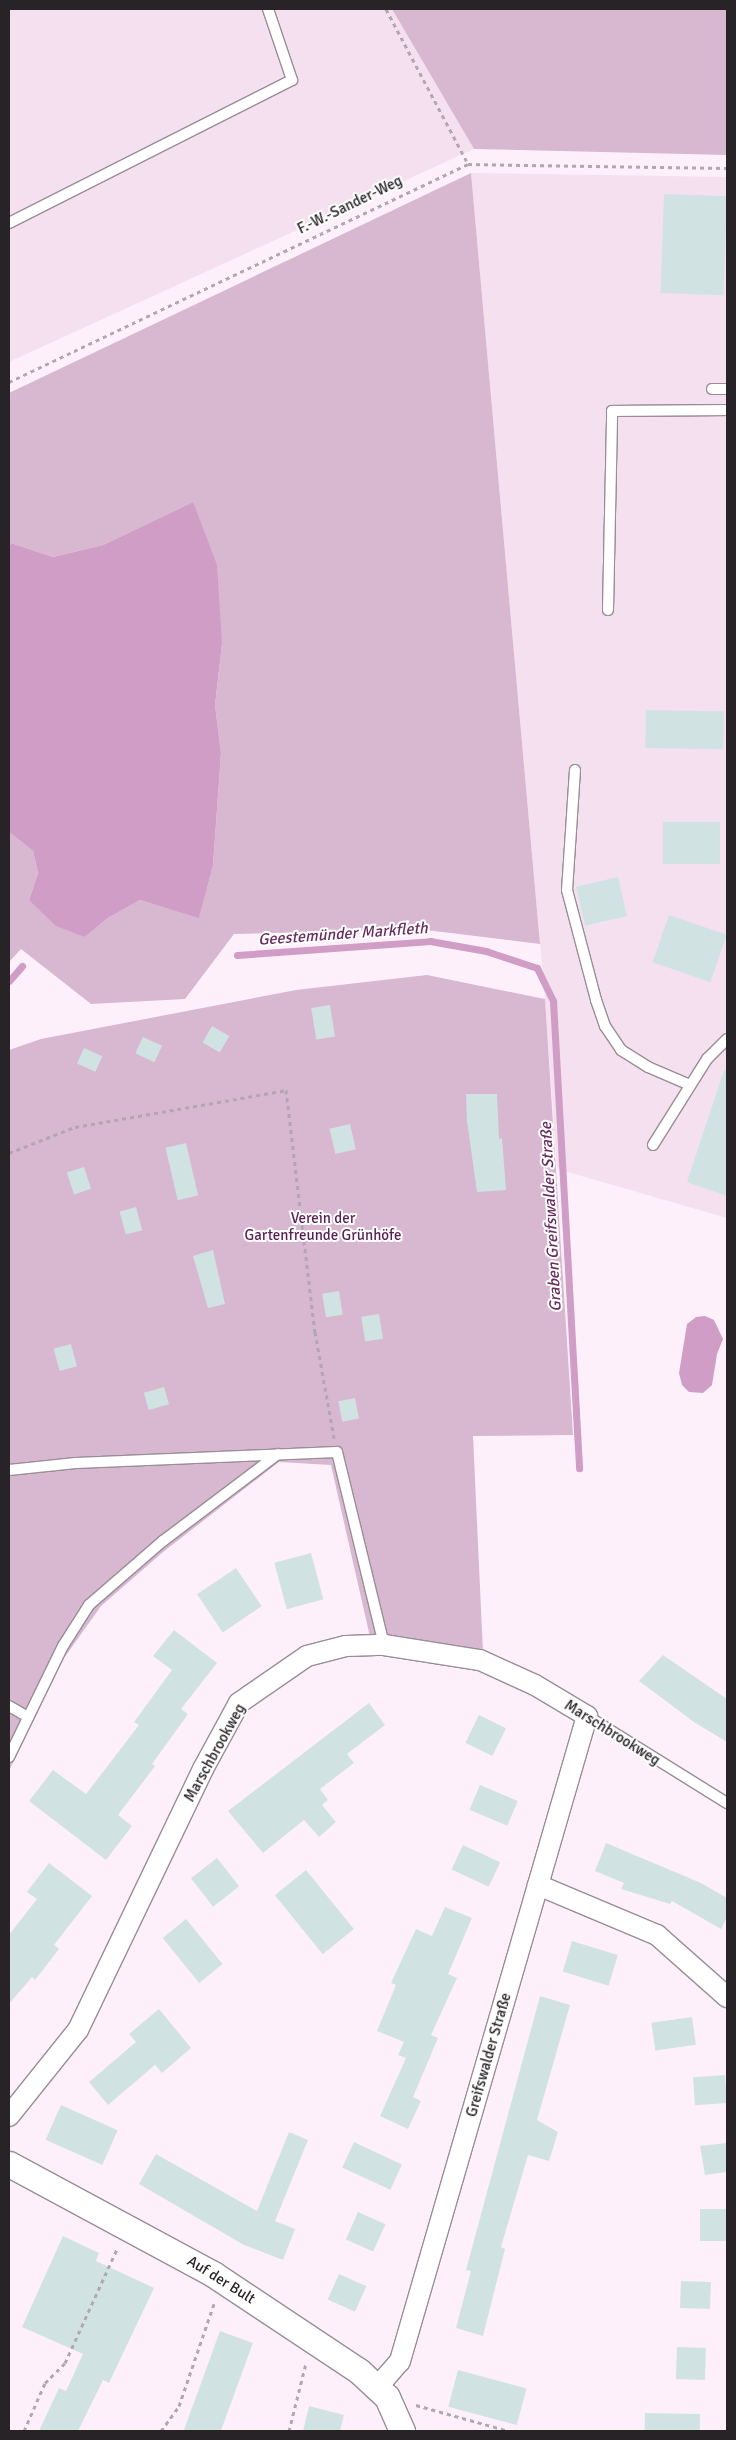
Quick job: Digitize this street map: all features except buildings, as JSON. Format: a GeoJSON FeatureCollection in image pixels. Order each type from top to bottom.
{"type":"FeatureCollection","features":[{"type":"Feature","properties":{"kind":"street","name":"Marschbrookweg"},"geometry":{"type":"LineString","coordinates":[[9,2116],[78,2030],[203,1769],[239,1703],[308,1656],[346,1646],[384,1645],[480,1660],[535,1685],[587,1716]]}},
{"type":"Feature","properties":{"kind":"street","name":"Greifswalder Straße"},"geometry":{"type":"LineString","coordinates":[[382,2392],[400,2361],[587,1716]]}},
{"type":"Feature","properties":{"kind":"street"},"geometry":{"type":"LineString","coordinates":[[538,1885],[657,1935],[727,1997]]}},
{"type":"Feature","properties":{"kind":"street","name":"Auf der Bult"},"geometry":{"type":"LineString","coordinates":[[9,2164],[128,2226],[222,2280],[312,2338],[382,2392]]}},
{"type":"Feature","properties":{"kind":"street"},"geometry":{"type":"LineString","coordinates":[[382,2392],[402,2431]]}},
{"type":"Feature","properties":{"kind":"lane"},"geometry":{"type":"LineString","coordinates":[[9,223],[292,80],[267,15],[268,9]]}},
{"type":"Feature","properties":{"kind":"lane"},"geometry":{"type":"LineString","coordinates":[[712,389],[727,389]]}},
{"type":"Feature","properties":{"kind":"lane"},"geometry":{"type":"LineString","coordinates":[[608,610],[612,411],[727,410]]}},
{"type":"Feature","properties":{"kind":"lane"},"geometry":{"type":"LineString","coordinates":[[574,770],[567,890],[596,1000],[605,1026],[622,1050],[648,1067],[690,1085]]}},
{"type":"Feature","properties":{"kind":"lane"},"geometry":{"type":"LineString","coordinates":[[653,1145],[707,1059],[727,1039]]}},
{"type":"Feature","properties":{"kind":"lane"},"geometry":{"type":"LineString","coordinates":[[9,1470],[76,1463],[337,1452],[384,1645]]}},
{"type":"Feature","properties":{"kind":"lane"},"geometry":{"type":"LineString","coordinates":[[9,1757],[63,1646],[90,1604],[163,1540],[278,1453]]}},
{"type":"Feature","properties":{"kind":"lane"},"geometry":{"type":"LineString","coordinates":[[9,1706],[28,1717]]}},
{"type":"Feature","properties":{"kind":"lane","name":"Marschbrookweg"},"geometry":{"type":"LineString","coordinates":[[587,1716],[727,1803]]}},
{"type":"Feature","properties":{"kind":"path"},"geometry":{"type":"LineString","coordinates":[[386,9],[468,164]]}},
{"type":"Feature","properties":{"kind":"path","name":"F.-W.-Sander-Weg"},"geometry":{"type":"LineString","coordinates":[[9,382],[468,164],[727,168]]}},
{"type":"Feature","properties":{"kind":"path"},"geometry":{"type":"LineString","coordinates":[[9,1153],[75,1127],[286,1090],[315,1332],[337,1452]]}},
{"type":"Feature","properties":{"kind":"path"},"geometry":{"type":"LineString","coordinates":[[24,2431],[45,2383],[65,2363],[128,2226]]}},
{"type":"Feature","properties":{"kind":"path"},"geometry":{"type":"LineString","coordinates":[[161,2431],[179,2406],[222,2280]]}},
{"type":"Feature","properties":{"kind":"path"},"geometry":{"type":"LineString","coordinates":[[289,2431],[312,2338]]}},
{"type":"Feature","properties":{"kind":"path"},"geometry":{"type":"LineString","coordinates":[[382,2392],[509,2431]]}},
{"type":"Feature","properties":{"kind":"shaded area"},"geometry":{"type":"Polygon","coordinates":[[[9,9],[392,9],[474,149],[9,362],[9,9]]]}},
{"type":"Feature","properties":{"kind":"shaded area"},"geometry":{"type":"Polygon","coordinates":[[[471,173],[727,177],[727,1218],[557,1169],[545,999],[471,173]]]}},
{"type":"Feature","properties":{"kind":"shaded area"},"geometry":{"type":"Polygon","coordinates":[[[193,502],[217,565],[222,644],[215,705],[221,753],[213,866],[199,918],[140,900],[108,918],[85,937],[56,926],[29,900],[38,873],[33,851],[9,832],[9,548],[11,543],[53,557],[103,545],[193,502]]]}},
{"type":"Feature","properties":{"kind":"shaded area"},"geometry":{"type":"Polygon","coordinates":[[[705,1316],[714,1320],[723,1339],[717,1354],[712,1385],[703,1393],[689,1392],[682,1385],[679,1373],[687,1324],[696,1317],[705,1316]]]}},
{"type":"Feature","properties":{"kind":"green space"},"geometry":{"type":"Polygon","coordinates":[[[392,9],[727,9],[727,155],[474,149],[392,9]]]}},
{"type":"Feature","properties":{"kind":"green space"},"geometry":{"type":"Polygon","coordinates":[[[471,173],[540,944],[418,929],[234,934],[185,999],[91,1004],[21,949],[9,962],[9,832],[33,851],[38,873],[29,900],[85,937],[108,918],[140,900],[199,917],[213,866],[221,753],[215,705],[222,644],[193,502],[103,545],[53,557],[11,543],[9,548],[9,393],[471,173]]]}},
{"type":"Feature","properties":{"kind":"green space","name":"Verein der Gartenfreunde Grünhöfe"},"geometry":{"type":"Polygon","coordinates":[[[427,975],[545,999],[573,1435],[473,1436],[483,1652],[370,1637],[331,1465],[279,1462],[163,1552],[101,1606],[64,1658],[9,1771],[9,1050],[41,1039],[296,990],[427,975]]]}},
{"type":"Feature","properties":{"kind":"waterway","name":"Graben Greifswalder Straße"},"geometry":{"type":"LineString","coordinates":[[237,955],[430,941],[486,951],[537,968],[553,1001],[579,1468]]}},
{"type":"Feature","properties":{"kind":"waterway","name":"Geestemünder Markfleth"},"geometry":{"type":"LineString","coordinates":[[9,981],[22,966]]}}]}
